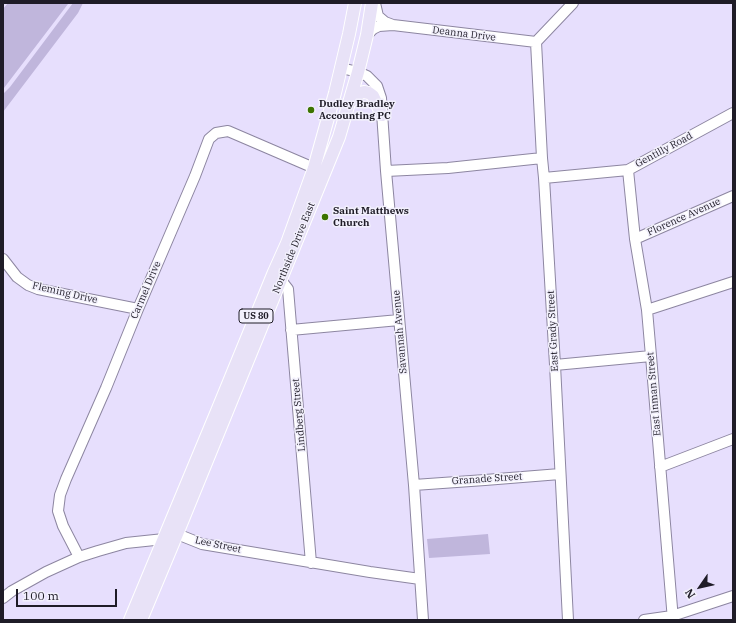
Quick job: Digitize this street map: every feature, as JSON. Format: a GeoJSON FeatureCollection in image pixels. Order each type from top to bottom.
{"type":"FeatureCollection","features":[{"type":"Feature","properties":{"kind":"main road","name":"Northside Drive East"},"geometry":{"type":"LineString","coordinates":[[141,620],[177,534],[319,170],[355,3]]}},
{"type":"Feature","properties":{"kind":"main road","name":"Northside Drive East"},"geometry":{"type":"LineString","coordinates":[[319,170],[339,137],[358,72],[373,3]]}},
{"type":"Feature","properties":{"kind":"main road"},"geometry":{"type":"LineString","coordinates":[[350,102],[360,93],[369,93],[373,96],[382,114]]}},
{"type":"Feature","properties":{"kind":"main road","name":"Northside Drive East"},"geometry":{"type":"LineString","coordinates":[[130,620],[220,404],[277,276]]}},
{"type":"Feature","properties":{"kind":"street","name":"Deanna Drive"},"geometry":{"type":"LineString","coordinates":[[373,3],[378,16],[385,22],[393,25]]}},
{"type":"Feature","properties":{"kind":"street"},"geometry":{"type":"LineString","coordinates":[[536,42],[573,3]]}},
{"type":"Feature","properties":{"kind":"street","name":"Deanna Drive"},"geometry":{"type":"LineString","coordinates":[[367,35],[379,26],[393,25],[536,42]]}},
{"type":"Feature","properties":{"kind":"street","name":"East Grady Street"},"geometry":{"type":"LineString","coordinates":[[536,42],[568,620]]}},
{"type":"Feature","properties":{"kind":"street","name":"Savannah Avenue"},"geometry":{"type":"LineString","coordinates":[[341,68],[367,76],[376,86],[381,98],[386,171],[414,485],[423,620]]}},
{"type":"Feature","properties":{"kind":"street","name":"Gentilly Road"},"geometry":{"type":"LineString","coordinates":[[544,178],[628,170],[733,113]]}},
{"type":"Feature","properties":{"kind":"street","name":"Carmel Drive"},"geometry":{"type":"LineString","coordinates":[[79,557],[63,526],[58,511],[60,495],[195,176],[209,138],[216,133],[228,131],[319,170]]}},
{"type":"Feature","properties":{"kind":"street"},"geometry":{"type":"LineString","coordinates":[[386,171],[448,168],[542,158]]}},
{"type":"Feature","properties":{"kind":"street","name":"East Inman Street"},"geometry":{"type":"LineString","coordinates":[[628,170],[635,239],[647,310],[652,356],[673,618]]}},
{"type":"Feature","properties":{"kind":"street","name":"Florence Avenue"},"geometry":{"type":"LineString","coordinates":[[635,239],[733,196]]}},
{"type":"Feature","properties":{"kind":"street","name":"Fleming Drive"},"geometry":{"type":"LineString","coordinates":[[3,260],[17,277],[28,285],[38,289],[138,309]]}},
{"type":"Feature","properties":{"kind":"street","name":"Lindberg Street"},"geometry":{"type":"LineString","coordinates":[[277,276],[288,290],[311,562]]}},
{"type":"Feature","properties":{"kind":"street"},"geometry":{"type":"LineString","coordinates":[[647,310],[733,282]]}},
{"type":"Feature","properties":{"kind":"street"},"geometry":{"type":"LineString","coordinates":[[291,330],[399,320]]}},
{"type":"Feature","properties":{"kind":"street"},"geometry":{"type":"LineString","coordinates":[[555,365],[652,356]]}},
{"type":"Feature","properties":{"kind":"street"},"geometry":{"type":"LineString","coordinates":[[660,467],[733,440]]}},
{"type":"Feature","properties":{"kind":"street","name":"Granade Street"},"geometry":{"type":"LineString","coordinates":[[414,485],[560,474]]}},
{"type":"Feature","properties":{"kind":"street"},"geometry":{"type":"LineString","coordinates":[[3,598],[12,591],[46,572],[98,550],[126,543],[164,539],[177,534]]}},
{"type":"Feature","properties":{"kind":"street","name":"Lee Street"},"geometry":{"type":"LineString","coordinates":[[177,534],[202,544],[420,579]]}},
{"type":"Feature","properties":{"kind":"street"},"geometry":{"type":"LineString","coordinates":[[644,620],[673,618],[733,596]]}},
{"type":"Feature","properties":{"kind":"shaded area"},"geometry":{"type":"Polygon","coordinates":[[[8,3],[68,4],[4,88],[3,9],[8,3]]]}},
{"type":"Feature","properties":{"kind":"shaded area"},"geometry":{"type":"Polygon","coordinates":[[[73,3],[83,3],[78,13],[3,112],[3,94],[10,87],[73,3]]]}},
{"type":"Feature","properties":{"kind":"shaded area"},"geometry":{"type":"Polygon","coordinates":[[[488,534],[490,554],[429,558],[427,539],[488,534]]]}},
{"type":"Feature","properties":{"kind":"place","name":"Dudley Bradley Accounting PC"},"geometry":{"type":"Point","coordinates":[311,110]}},
{"type":"Feature","properties":{"kind":"place","name":"Saint Matthews Church"},"geometry":{"type":"Point","coordinates":[325,217]}}]}
